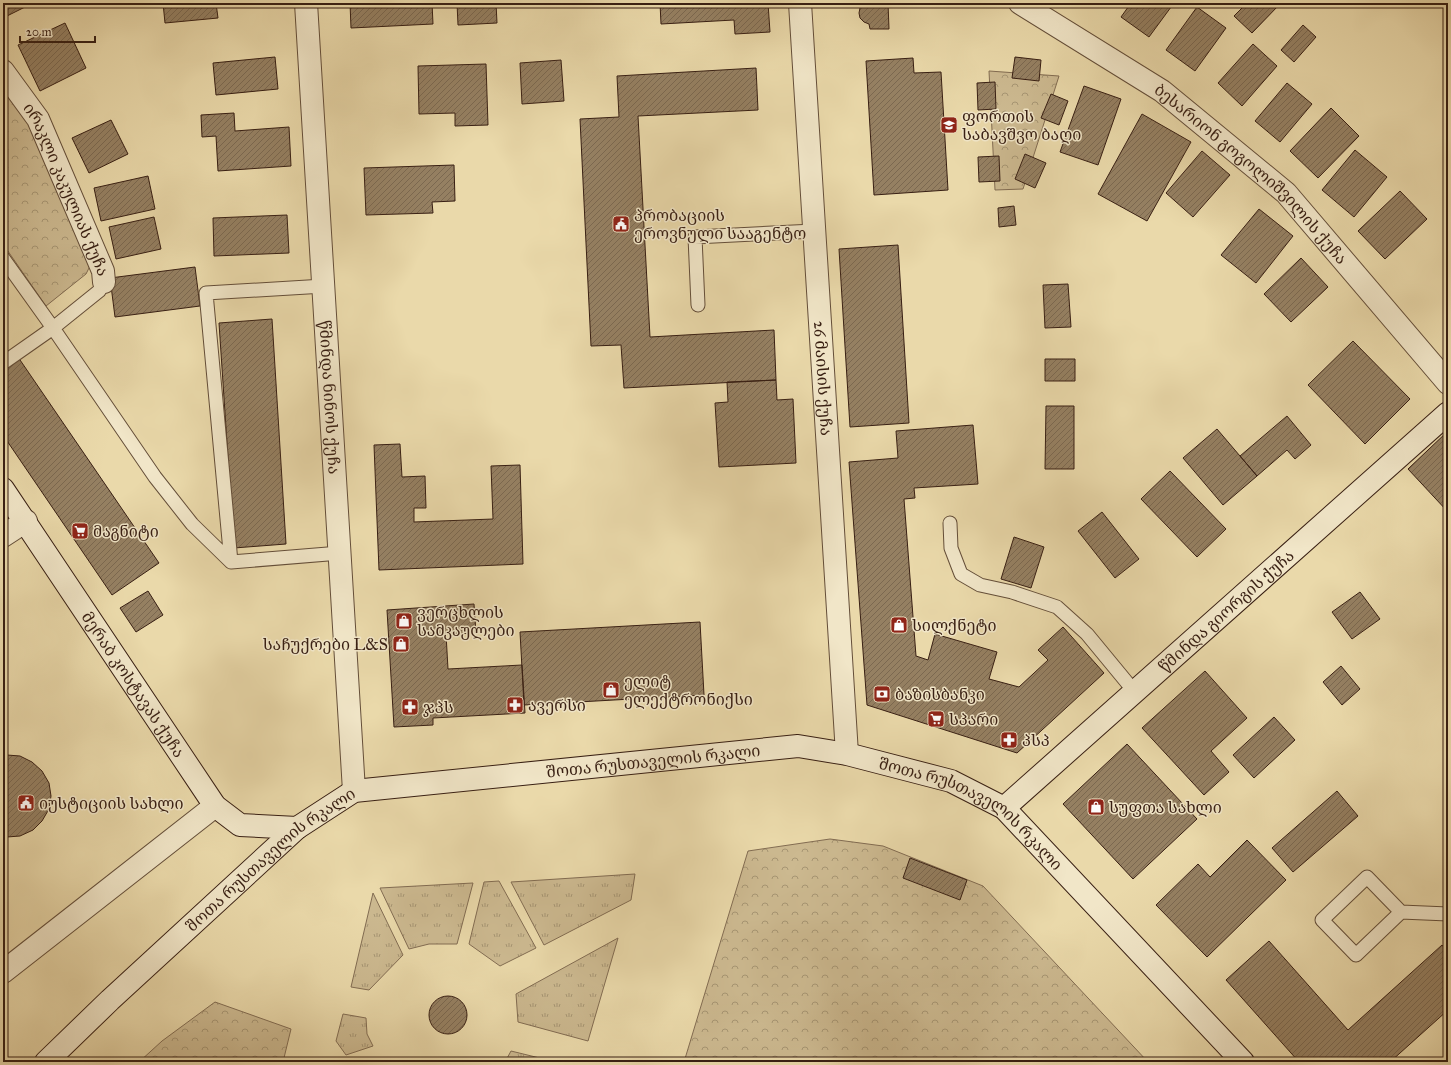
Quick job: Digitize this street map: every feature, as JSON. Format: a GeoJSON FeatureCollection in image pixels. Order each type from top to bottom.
{"type":"FeatureCollection","features":[{"type":"Feature","properties":{"kind":"street","name":"წმინდა ნინოს ქუჩა"},"geometry":{"type":"LineString","coordinates":[[306,3],[354,791]]}},
{"type":"Feature","properties":{"kind":"street","name":"26 მაისის ქუჩა"},"geometry":{"type":"LineString","coordinates":[[800,3],[847,754]]}},
{"type":"Feature","properties":{"kind":"street","name":"ბესარიონ გოგოლიშვილის ქუჩა"},"geometry":{"type":"LineString","coordinates":[[1020,3],[1162,91],[1286,193],[1448,383]]}},
{"type":"Feature","properties":{"kind":"street","name":"ირაკლი კაკულიას ქუჩა"},"geometry":{"type":"LineString","coordinates":[[3,70],[38,119],[103,271],[104,282]]}},
{"type":"Feature","properties":{"kind":"street","name":"წმინდა გიორგის ქუჩა"},"geometry":{"type":"LineString","coordinates":[[1004,808],[1448,413]]}},
{"type":"Feature","properties":{"kind":"street","name":"მერაბ კოსტავას ქუჩა"},"geometry":{"type":"LineString","coordinates":[[3,489],[26,521],[215,806],[240,825],[297,828]]}},
{"type":"Feature","properties":{"kind":"street"},"geometry":{"type":"LineString","coordinates":[[3,536],[26,521]]}},
{"type":"Feature","properties":{"kind":"street","name":"შოთა რუსთაველის რკალი"},"geometry":{"type":"LineString","coordinates":[[46,1062],[110,1000],[297,828],[354,791],[798,746],[847,754],[951,781],[1004,808],[1243,1062]]}},
{"type":"Feature","properties":{"kind":"street"},"geometry":{"type":"LineString","coordinates":[[3,972],[215,806]]}},
{"type":"Feature","properties":{"kind":"lane"},"geometry":{"type":"LineString","coordinates":[[698,305],[695,237],[814,231]]}},
{"type":"Feature","properties":{"kind":"lane"},"geometry":{"type":"LineString","coordinates":[[3,258],[53,328],[154,478],[192,524],[231,562],[340,553]]}},
{"type":"Feature","properties":{"kind":"lane","name":"ირაკლი კაკულიას ქუჩა"},"geometry":{"type":"LineString","coordinates":[[3,362],[53,328],[99,291],[104,282]]}},
{"type":"Feature","properties":{"kind":"lane"},"geometry":{"type":"LineString","coordinates":[[231,562],[206,293],[324,286]]}},
{"type":"Feature","properties":{"kind":"lane"},"geometry":{"type":"LineString","coordinates":[[950,523],[951,548],[961,574],[980,585],[1012,592],[1057,607],[1087,634],[1134,691]]}},
{"type":"Feature","properties":{"kind":"lane"},"geometry":{"type":"LineString","coordinates":[[1401,912],[1356,955],[1322,920],[1367,877],[1401,912],[1448,914]]}},
{"type":"Feature","properties":{"kind":"green space"},"geometry":{"type":"Polygon","coordinates":[[[989,71],[1059,76],[1023,189],[995,190],[989,71]]]}},
{"type":"Feature","properties":{"kind":"green space"},"geometry":{"type":"Polygon","coordinates":[[[3,83],[33,124],[90,266],[86,274],[46,306],[3,244],[3,83]]]}},
{"type":"Feature","properties":{"kind":"green space"},"geometry":{"type":"Polygon","coordinates":[[[830,839],[883,846],[983,886],[1148,1062],[684,1062],[748,851],[830,839]]]}},
{"type":"Feature","properties":{"kind":"green space"},"geometry":{"type":"Polygon","coordinates":[[[635,874],[631,900],[544,945],[511,882],[635,874]]]}},
{"type":"Feature","properties":{"kind":"green space"},"geometry":{"type":"Polygon","coordinates":[[[499,881],[536,948],[500,966],[469,944],[484,882],[499,881]]]}},
{"type":"Feature","properties":{"kind":"green space"},"geometry":{"type":"Polygon","coordinates":[[[473,883],[457,944],[429,944],[409,949],[380,888],[473,883]]]}},
{"type":"Feature","properties":{"kind":"green space"},"geometry":{"type":"Polygon","coordinates":[[[373,893],[403,955],[369,990],[351,987],[373,893]]]}},
{"type":"Feature","properties":{"kind":"green space"},"geometry":{"type":"Polygon","coordinates":[[[618,938],[588,1041],[518,1022],[516,994],[618,938]]]}},
{"type":"Feature","properties":{"kind":"green space"},"geometry":{"type":"Polygon","coordinates":[[[215,1002],[291,1029],[283,1062],[139,1062],[162,1041],[215,1002]]]}},
{"type":"Feature","properties":{"kind":"green space"},"geometry":{"type":"Polygon","coordinates":[[[343,1014],[366,1018],[367,1034],[373,1046],[346,1055],[336,1041],[343,1014]]]}},
{"type":"Feature","properties":{"kind":"green space"},"geometry":{"type":"Polygon","coordinates":[[[511,1051],[556,1062],[505,1062],[511,1051]]]}},
{"type":"Feature","properties":{"kind":"building"},"geometry":{"type":"Polygon","coordinates":[[[3,3],[33,3],[3,18],[3,3]]]}},
{"type":"Feature","properties":{"kind":"building"},"geometry":{"type":"Polygon","coordinates":[[[163,3],[216,3],[218,18],[165,23],[163,3]]]}},
{"type":"Feature","properties":{"kind":"building"},"geometry":{"type":"Polygon","coordinates":[[[350,3],[432,3],[433,24],[351,28],[350,3]]]}},
{"type":"Feature","properties":{"kind":"building"},"geometry":{"type":"Polygon","coordinates":[[[457,3],[496,3],[497,23],[458,25],[457,3]]]}},
{"type":"Feature","properties":{"kind":"building"},"geometry":{"type":"Polygon","coordinates":[[[563,3],[597,3],[597,5],[563,7],[563,3]]]}},
{"type":"Feature","properties":{"kind":"building"},"geometry":{"type":"Polygon","coordinates":[[[660,3],[768,3],[770,32],[735,34],[734,20],[661,24],[660,3]]]}},
{"type":"Feature","properties":{"kind":"building"},"geometry":{"type":"Polygon","coordinates":[[[888,3],[889,29],[870,29],[869,24],[860,18],[860,8],[864,4],[888,3]]]}},
{"type":"Feature","properties":{"kind":"building"},"geometry":{"type":"Polygon","coordinates":[[[1131,3],[1174,3],[1149,37],[1121,17],[1131,3]]]}},
{"type":"Feature","properties":{"kind":"building"},"geometry":{"type":"Polygon","coordinates":[[[1247,3],[1277,3],[1279,5],[1252,33],[1234,16],[1247,3]]]}},
{"type":"Feature","properties":{"kind":"building"},"geometry":{"type":"Polygon","coordinates":[[[1197,7],[1226,28],[1195,71],[1166,50],[1197,7]]]}},
{"type":"Feature","properties":{"kind":"building"},"geometry":{"type":"Polygon","coordinates":[[[65,23],[86,68],[40,91],[18,45],[65,23]]]}},
{"type":"Feature","properties":{"kind":"building"},"geometry":{"type":"Polygon","coordinates":[[[1303,25],[1316,37],[1294,62],[1281,50],[1303,25]]]}},
{"type":"Feature","properties":{"kind":"building"},"geometry":{"type":"Polygon","coordinates":[[[1253,44],[1277,66],[1242,106],[1218,83],[1253,44]]]}},
{"type":"Feature","properties":{"kind":"building"},"geometry":{"type":"Polygon","coordinates":[[[275,57],[278,89],[216,95],[213,63],[275,57]]]}},
{"type":"Feature","properties":{"kind":"building"},"geometry":{"type":"Polygon","coordinates":[[[1015,57],[1041,60],[1039,81],[1012,78],[1015,57]]]}},
{"type":"Feature","properties":{"kind":"building"},"geometry":{"type":"Polygon","coordinates":[[[913,58],[914,73],[941,72],[948,190],[874,195],[866,61],[913,58]]]}},
{"type":"Feature","properties":{"kind":"building"},"geometry":{"type":"Polygon","coordinates":[[[561,60],[564,101],[522,104],[520,63],[561,60]]]}},
{"type":"Feature","properties":{"kind":"building"},"geometry":{"type":"Polygon","coordinates":[[[486,64],[488,125],[455,126],[455,113],[419,114],[418,66],[486,64]]]}},
{"type":"Feature","properties":{"kind":"building"},"geometry":{"type":"Polygon","coordinates":[[[756,68],[758,110],[638,116],[650,337],[774,330],[776,380],[624,388],[621,345],[591,346],[580,119],[619,117],[617,76],[756,68]]]}},
{"type":"Feature","properties":{"kind":"building"},"geometry":{"type":"Polygon","coordinates":[[[995,82],[996,109],[978,110],[977,83],[995,82]]]}},
{"type":"Feature","properties":{"kind":"building"},"geometry":{"type":"Polygon","coordinates":[[[1287,83],[1312,104],[1280,142],[1255,121],[1287,83]]]}},
{"type":"Feature","properties":{"kind":"building"},"geometry":{"type":"Polygon","coordinates":[[[1084,86],[1121,99],[1098,165],[1060,152],[1084,86]]]}},
{"type":"Feature","properties":{"kind":"building"},"geometry":{"type":"Polygon","coordinates":[[[1051,94],[1068,101],[1059,125],[1041,118],[1051,94]]]}},
{"type":"Feature","properties":{"kind":"building"},"geometry":{"type":"Polygon","coordinates":[[[1331,108],[1359,136],[1318,178],[1290,151],[1331,108]]]}},
{"type":"Feature","properties":{"kind":"building"},"geometry":{"type":"Polygon","coordinates":[[[234,113],[235,131],[289,127],[291,166],[218,171],[216,136],[202,137],[201,115],[234,113]]]}},
{"type":"Feature","properties":{"kind":"building"},"geometry":{"type":"Polygon","coordinates":[[[1142,114],[1191,142],[1147,221],[1098,194],[1142,114]]]}},
{"type":"Feature","properties":{"kind":"building"},"geometry":{"type":"Polygon","coordinates":[[[111,120],[128,154],[89,173],[72,138],[111,120]]]}},
{"type":"Feature","properties":{"kind":"building"},"geometry":{"type":"Polygon","coordinates":[[[1355,150],[1387,177],[1354,217],[1322,190],[1355,150]]]}},
{"type":"Feature","properties":{"kind":"building"},"geometry":{"type":"Polygon","coordinates":[[[1202,151],[1230,175],[1193,217],[1166,193],[1202,151]]]}},
{"type":"Feature","properties":{"kind":"building"},"geometry":{"type":"Polygon","coordinates":[[[1025,154],[1046,163],[1035,188],[1015,179],[1025,154]]]}},
{"type":"Feature","properties":{"kind":"building"},"geometry":{"type":"Polygon","coordinates":[[[999,156],[1000,181],[979,182],[978,157],[999,156]]]}},
{"type":"Feature","properties":{"kind":"building"},"geometry":{"type":"Polygon","coordinates":[[[454,165],[455,201],[432,202],[433,213],[366,215],[364,168],[454,165]]]}},
{"type":"Feature","properties":{"kind":"building"},"geometry":{"type":"Polygon","coordinates":[[[148,176],[155,209],[101,221],[94,188],[148,176]]]}},
{"type":"Feature","properties":{"kind":"building"},"geometry":{"type":"Polygon","coordinates":[[[1400,191],[1427,219],[1385,259],[1358,231],[1400,191]]]}},
{"type":"Feature","properties":{"kind":"building"},"geometry":{"type":"Polygon","coordinates":[[[1014,206],[1016,225],[999,227],[998,208],[1014,206]]]}},
{"type":"Feature","properties":{"kind":"building"},"geometry":{"type":"Polygon","coordinates":[[[1259,209],[1293,236],[1256,283],[1221,255],[1259,209]]]}},
{"type":"Feature","properties":{"kind":"building"},"geometry":{"type":"Polygon","coordinates":[[[287,215],[289,253],[214,256],[213,218],[287,215]]]}},
{"type":"Feature","properties":{"kind":"building"},"geometry":{"type":"Polygon","coordinates":[[[154,217],[161,249],[116,259],[109,227],[154,217]]]}},
{"type":"Feature","properties":{"kind":"building"},"geometry":{"type":"Polygon","coordinates":[[[898,245],[909,423],[850,427],[839,249],[898,245]]]}},
{"type":"Feature","properties":{"kind":"building"},"geometry":{"type":"Polygon","coordinates":[[[1301,258],[1328,287],[1291,322],[1264,294],[1301,258]]]}},
{"type":"Feature","properties":{"kind":"building"},"geometry":{"type":"Polygon","coordinates":[[[195,267],[200,306],[115,317],[110,278],[195,267]]]}},
{"type":"Feature","properties":{"kind":"building"},"geometry":{"type":"Polygon","coordinates":[[[1068,284],[1071,327],[1045,328],[1043,285],[1068,284]]]}},
{"type":"Feature","properties":{"kind":"building"},"geometry":{"type":"Polygon","coordinates":[[[272,319],[286,544],[234,548],[219,323],[272,319]]]}},
{"type":"Feature","properties":{"kind":"building"},"geometry":{"type":"Polygon","coordinates":[[[1353,341],[1410,399],[1365,444],[1308,385],[1353,341]]]}},
{"type":"Feature","properties":{"kind":"building"},"geometry":{"type":"Polygon","coordinates":[[[18,357],[159,563],[112,595],[3,435],[3,367],[18,357]]]}},
{"type":"Feature","properties":{"kind":"building"},"geometry":{"type":"Polygon","coordinates":[[[1045,359],[1075,359],[1075,381],[1045,381],[1045,359]]]}},
{"type":"Feature","properties":{"kind":"building"},"geometry":{"type":"Polygon","coordinates":[[[776,380],[777,400],[793,399],[796,463],[719,467],[715,403],[728,402],[727,382],[776,380]]]}},
{"type":"Feature","properties":{"kind":"building"},"geometry":{"type":"Polygon","coordinates":[[[1046,406],[1074,406],[1074,469],[1045,469],[1046,406]]]}},
{"type":"Feature","properties":{"kind":"building"},"geometry":{"type":"Polygon","coordinates":[[[1287,416],[1311,445],[1295,459],[1287,450],[1257,476],[1240,456],[1287,416]]]}},
{"type":"Feature","properties":{"kind":"building"},"geometry":{"type":"Polygon","coordinates":[[[973,425],[978,484],[914,488],[915,498],[904,499],[916,656],[928,660],[935,634],[997,652],[989,679],[1019,687],[1048,660],[1038,650],[1063,627],[1104,673],[1017,753],[867,705],[849,462],[898,458],[896,431],[973,425]]]}},
{"type":"Feature","properties":{"kind":"building"},"geometry":{"type":"Polygon","coordinates":[[[1217,429],[1257,476],[1223,505],[1183,458],[1217,429]]]}},
{"type":"Feature","properties":{"kind":"building"},"geometry":{"type":"Polygon","coordinates":[[[1448,431],[1448,512],[1408,469],[1448,431]]]}},
{"type":"Feature","properties":{"kind":"building"},"geometry":{"type":"Polygon","coordinates":[[[400,444],[402,477],[425,476],[426,508],[414,508],[414,522],[493,519],[491,466],[520,465],[523,564],[379,570],[374,445],[400,444]]]}},
{"type":"Feature","properties":{"kind":"building"},"geometry":{"type":"Polygon","coordinates":[[[1170,471],[1226,529],[1197,557],[1141,499],[1170,471]]]}},
{"type":"Feature","properties":{"kind":"building"},"geometry":{"type":"Polygon","coordinates":[[[1102,512],[1139,559],[1115,578],[1078,531],[1102,512]]]}},
{"type":"Feature","properties":{"kind":"building"},"geometry":{"type":"Polygon","coordinates":[[[1014,537],[1044,547],[1031,588],[1001,579],[1014,537]]]}},
{"type":"Feature","properties":{"kind":"building"},"geometry":{"type":"Polygon","coordinates":[[[148,591],[163,615],[136,632],[120,608],[148,591]]]}},
{"type":"Feature","properties":{"kind":"building"},"geometry":{"type":"Polygon","coordinates":[[[1360,592],[1380,619],[1352,639],[1332,612],[1360,592]]]}},
{"type":"Feature","properties":{"kind":"building"},"geometry":{"type":"Polygon","coordinates":[[[474,604],[476,633],[446,634],[448,669],[522,665],[525,713],[433,718],[433,725],[394,727],[387,610],[474,604]]]}},
{"type":"Feature","properties":{"kind":"building"},"geometry":{"type":"Polygon","coordinates":[[[700,622],[704,695],[524,705],[520,632],[700,622]]]}},
{"type":"Feature","properties":{"kind":"building"},"geometry":{"type":"Polygon","coordinates":[[[1341,666],[1360,689],[1342,705],[1323,682],[1341,666]]]}},
{"type":"Feature","properties":{"kind":"building"},"geometry":{"type":"Polygon","coordinates":[[[1205,671],[1247,718],[1211,751],[1229,772],[1204,795],[1142,728],[1205,671]]]}},
{"type":"Feature","properties":{"kind":"building"},"geometry":{"type":"Polygon","coordinates":[[[1274,717],[1295,740],[1254,778],[1233,755],[1274,717]]]}},
{"type":"Feature","properties":{"kind":"building"},"geometry":{"type":"Polygon","coordinates":[[[1127,744],[1197,819],[1133,879],[1063,804],[1127,744]]]}},
{"type":"Feature","properties":{"kind":"building","name":"იუსტიციის სახლი"},"geometry":{"type":"Polygon","coordinates":[[[3,756],[20,756],[32,762],[42,771],[49,783],[51,796],[49,809],[42,821],[33,830],[20,836],[3,836],[3,756]]]}},
{"type":"Feature","properties":{"kind":"building"},"geometry":{"type":"Polygon","coordinates":[[[1337,791],[1358,816],[1293,872],[1272,848],[1337,791]]]}},
{"type":"Feature","properties":{"kind":"building"},"geometry":{"type":"Polygon","coordinates":[[[1247,840],[1286,880],[1207,957],[1156,905],[1198,864],[1210,877],[1247,840]]]}},
{"type":"Feature","properties":{"kind":"building"},"geometry":{"type":"Polygon","coordinates":[[[910,858],[967,880],[960,900],[903,878],[910,858]]]}},
{"type":"Feature","properties":{"kind":"building"},"geometry":{"type":"Polygon","coordinates":[[[1269,941],[1348,1030],[1442,945],[1448,952],[1448,1010],[1390,1062],[1299,1062],[1226,980],[1269,941]]]}},
{"type":"Feature","properties":{"kind":"building"},"geometry":{"type":"Polygon","coordinates":[[[444,996],[452,996],[462,1001],[466,1008],[466,1022],[462,1029],[452,1034],[444,1034],[434,1029],[432,1026],[429,1019],[429,1011],[434,1001],[437,999],[444,996]]]}},
{"type":"Feature","properties":{"kind":"place","name":"ფორთის საბავშვო ბაღი"},"geometry":{"type":"Point","coordinates":[949,125]}},
{"type":"Feature","properties":{"kind":"place","name":"პრობაციის ეროვნული სააგენტო"},"geometry":{"type":"Point","coordinates":[621,224]}},
{"type":"Feature","properties":{"kind":"place","name":"მაგნიტი"},"geometry":{"type":"Point","coordinates":[80,531]}},
{"type":"Feature","properties":{"kind":"place","name":"ვერცხლის სამკაულები"},"geometry":{"type":"Point","coordinates":[404,621]}},
{"type":"Feature","properties":{"kind":"place","name":"სილქნეტი"},"geometry":{"type":"Point","coordinates":[899,625]}},
{"type":"Feature","properties":{"kind":"place","name":"საჩუქრები L&S"},"geometry":{"type":"Point","coordinates":[401,644]}},
{"type":"Feature","properties":{"kind":"place","name":"ელიტ ელექტრონიქსი"},"geometry":{"type":"Point","coordinates":[611,690]}},
{"type":"Feature","properties":{"kind":"place","name":"ბაზისბანკი"},"geometry":{"type":"Point","coordinates":[882,694]}},
{"type":"Feature","properties":{"kind":"place","name":"ავერსი"},"geometry":{"type":"Point","coordinates":[515,705]}},
{"type":"Feature","properties":{"kind":"place","name":"ჯპს"},"geometry":{"type":"Point","coordinates":[410,707]}},
{"type":"Feature","properties":{"kind":"place","name":"სპარი"},"geometry":{"type":"Point","coordinates":[936,719]}},
{"type":"Feature","properties":{"kind":"place","name":"პსპ"},"geometry":{"type":"Point","coordinates":[1009,740]}},
{"type":"Feature","properties":{"kind":"place","name":"იუსტიციის სახლი"},"geometry":{"type":"Point","coordinates":[26,803]}},
{"type":"Feature","properties":{"kind":"place","name":"სუფთა სახლი"},"geometry":{"type":"Point","coordinates":[1096,807]}}]}
